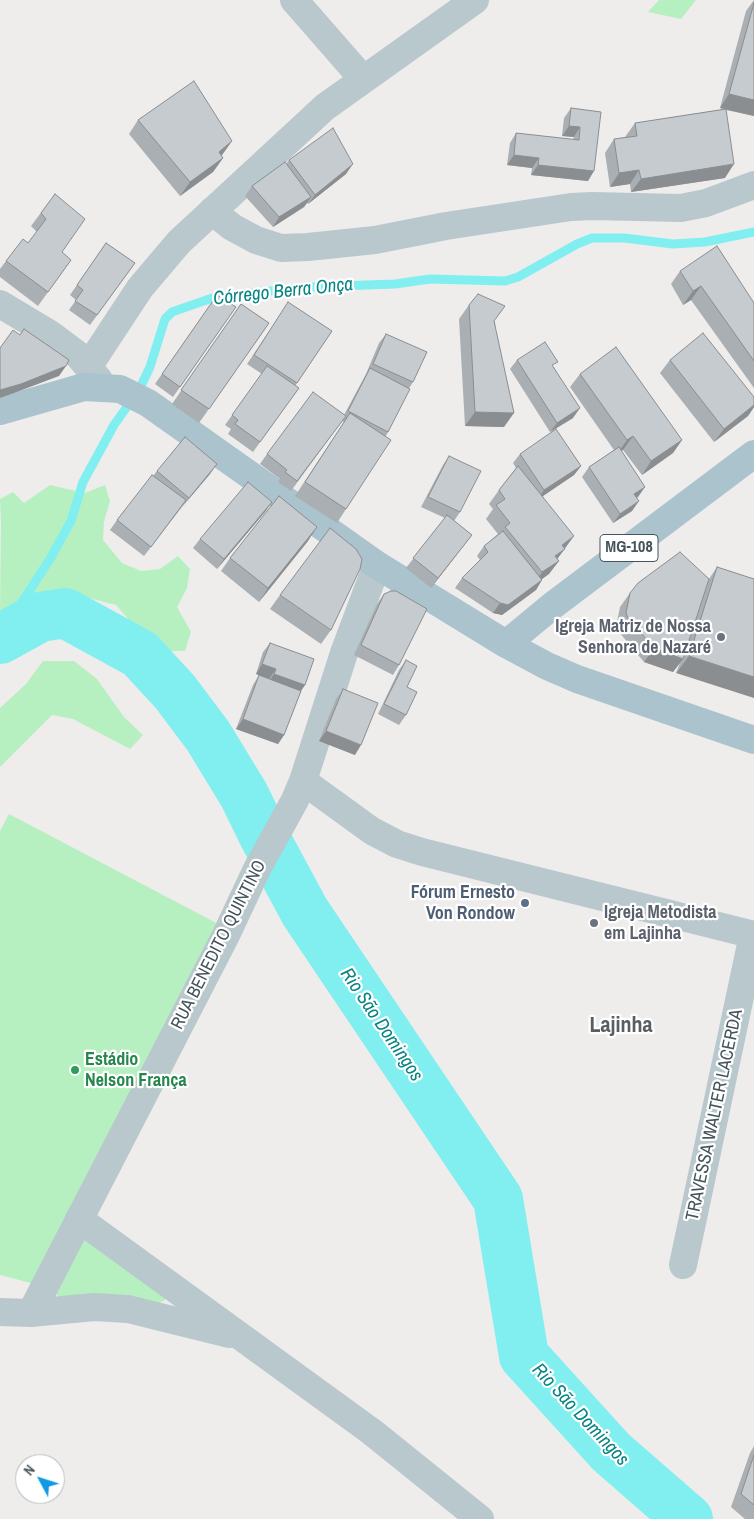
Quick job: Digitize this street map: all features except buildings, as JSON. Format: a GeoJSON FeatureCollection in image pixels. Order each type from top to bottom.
{"type":"FeatureCollection","features":[{"type":"Feature","properties":{"kind":"main road"},"geometry":{"type":"LineString","coordinates":[[0,411],[104,381],[148,403],[377,565],[506,644],[547,666],[577,679],[754,740]]}},
{"type":"Feature","properties":{"kind":"main road","name":"MG-108"},"geometry":{"type":"LineString","coordinates":[[506,644],[552,606],[754,454]]}},
{"type":"Feature","properties":{"kind":"street"},"geometry":{"type":"LineString","coordinates":[[294,0],[363,79]]}},
{"type":"Feature","properties":{"kind":"street"},"geometry":{"type":"LineString","coordinates":[[0,304],[50,334],[78,355],[104,381],[140,288],[179,242],[312,119],[363,79],[475,0]]}},
{"type":"Feature","properties":{"kind":"street"},"geometry":{"type":"LineString","coordinates":[[212,211],[232,227],[256,240],[281,248],[308,247],[375,240],[446,226],[571,207],[681,208],[706,203],[754,185]]}},
{"type":"Feature","properties":{"kind":"street","name":"RUA BENEDITO QUINTINO"},"geometry":{"type":"LineString","coordinates":[[31,1312],[299,790],[344,653],[377,565]]}},
{"type":"Feature","properties":{"kind":"street"},"geometry":{"type":"LineString","coordinates":[[299,790],[397,844],[422,852],[754,935]]}},
{"type":"Feature","properties":{"kind":"street","name":"TRAVESSA WALTER LACERDA"},"geometry":{"type":"LineString","coordinates":[[682,1266],[754,935]]}},
{"type":"Feature","properties":{"kind":"street"},"geometry":{"type":"LineString","coordinates":[[79,1220],[372,1432],[480,1519]]}},
{"type":"Feature","properties":{"kind":"street"},"geometry":{"type":"LineString","coordinates":[[0,1312],[31,1312],[94,1307],[128,1309],[243,1337]]}},
{"type":"Feature","properties":{"kind":"green space"},"geometry":{"type":"Polygon","coordinates":[[[659,0],[696,0],[681,19],[648,12],[659,0]]]}},
{"type":"Feature","properties":{"kind":"green space"},"geometry":{"type":"Polygon","coordinates":[[[50,485],[85,493],[105,485],[110,501],[104,521],[103,540],[122,563],[141,571],[160,569],[178,556],[190,569],[187,588],[177,607],[191,632],[185,651],[156,651],[116,605],[66,592],[0,613],[0,499],[13,492],[24,503],[50,485]]]}},
{"type":"Feature","properties":{"kind":"green space"},"geometry":{"type":"Polygon","coordinates":[[[43,661],[74,661],[97,679],[124,717],[143,735],[130,749],[73,719],[52,715],[0,767],[0,708],[26,684],[43,661]]]}},
{"type":"Feature","properties":{"kind":"green space","name":"Estádio Nelson França"},"geometry":{"type":"Polygon","coordinates":[[[9,814],[222,926],[42,1286],[0,1275],[0,831],[9,814]]]}},
{"type":"Feature","properties":{"kind":"green space"},"geometry":{"type":"Polygon","coordinates":[[[84,1235],[166,1293],[165,1300],[159,1303],[60,1299],[55,1293],[84,1235]]]}},
{"type":"Feature","properties":{"kind":"waterway","name":"Córrego Berra Onça"},"geometry":{"type":"LineString","coordinates":[[0,636],[50,559],[71,521],[83,482],[114,425],[139,390],[150,367],[165,319],[172,312],[215,297],[310,287],[395,284],[430,279],[505,281],[518,277],[577,244],[592,238],[624,238],[673,244],[705,242],[754,232]]}},
{"type":"Feature","properties":{"kind":"waterway","name":"Rio São Domingos"},"geometry":{"type":"LineString","coordinates":[[0,639],[40,617],[65,613],[140,654],[175,692],[208,736],[244,795],[305,912],[498,1199],[524,1356],[611,1452],[688,1519]]}},
{"type":"Feature","properties":{"kind":"place","name":"Igreja Matriz de Nossa Senhora de Nazaré"},"geometry":{"type":"Point","coordinates":[721,637]}},
{"type":"Feature","properties":{"kind":"place","name":"Fórum Ernesto Von Rondow"},"geometry":{"type":"Point","coordinates":[525,903]}},
{"type":"Feature","properties":{"kind":"place","name":"Igreja Metodista em Lajinha"},"geometry":{"type":"Point","coordinates":[594,923]}},
{"type":"Feature","properties":{"kind":"place","name":"Estádio Nelson França"},"geometry":{"type":"Point","coordinates":[75,1070]}},
{"type":"Feature","properties":{"kind":"district","name":"Lajinha"},"geometry":{"type":"Point","coordinates":[621,1026]}}]}
